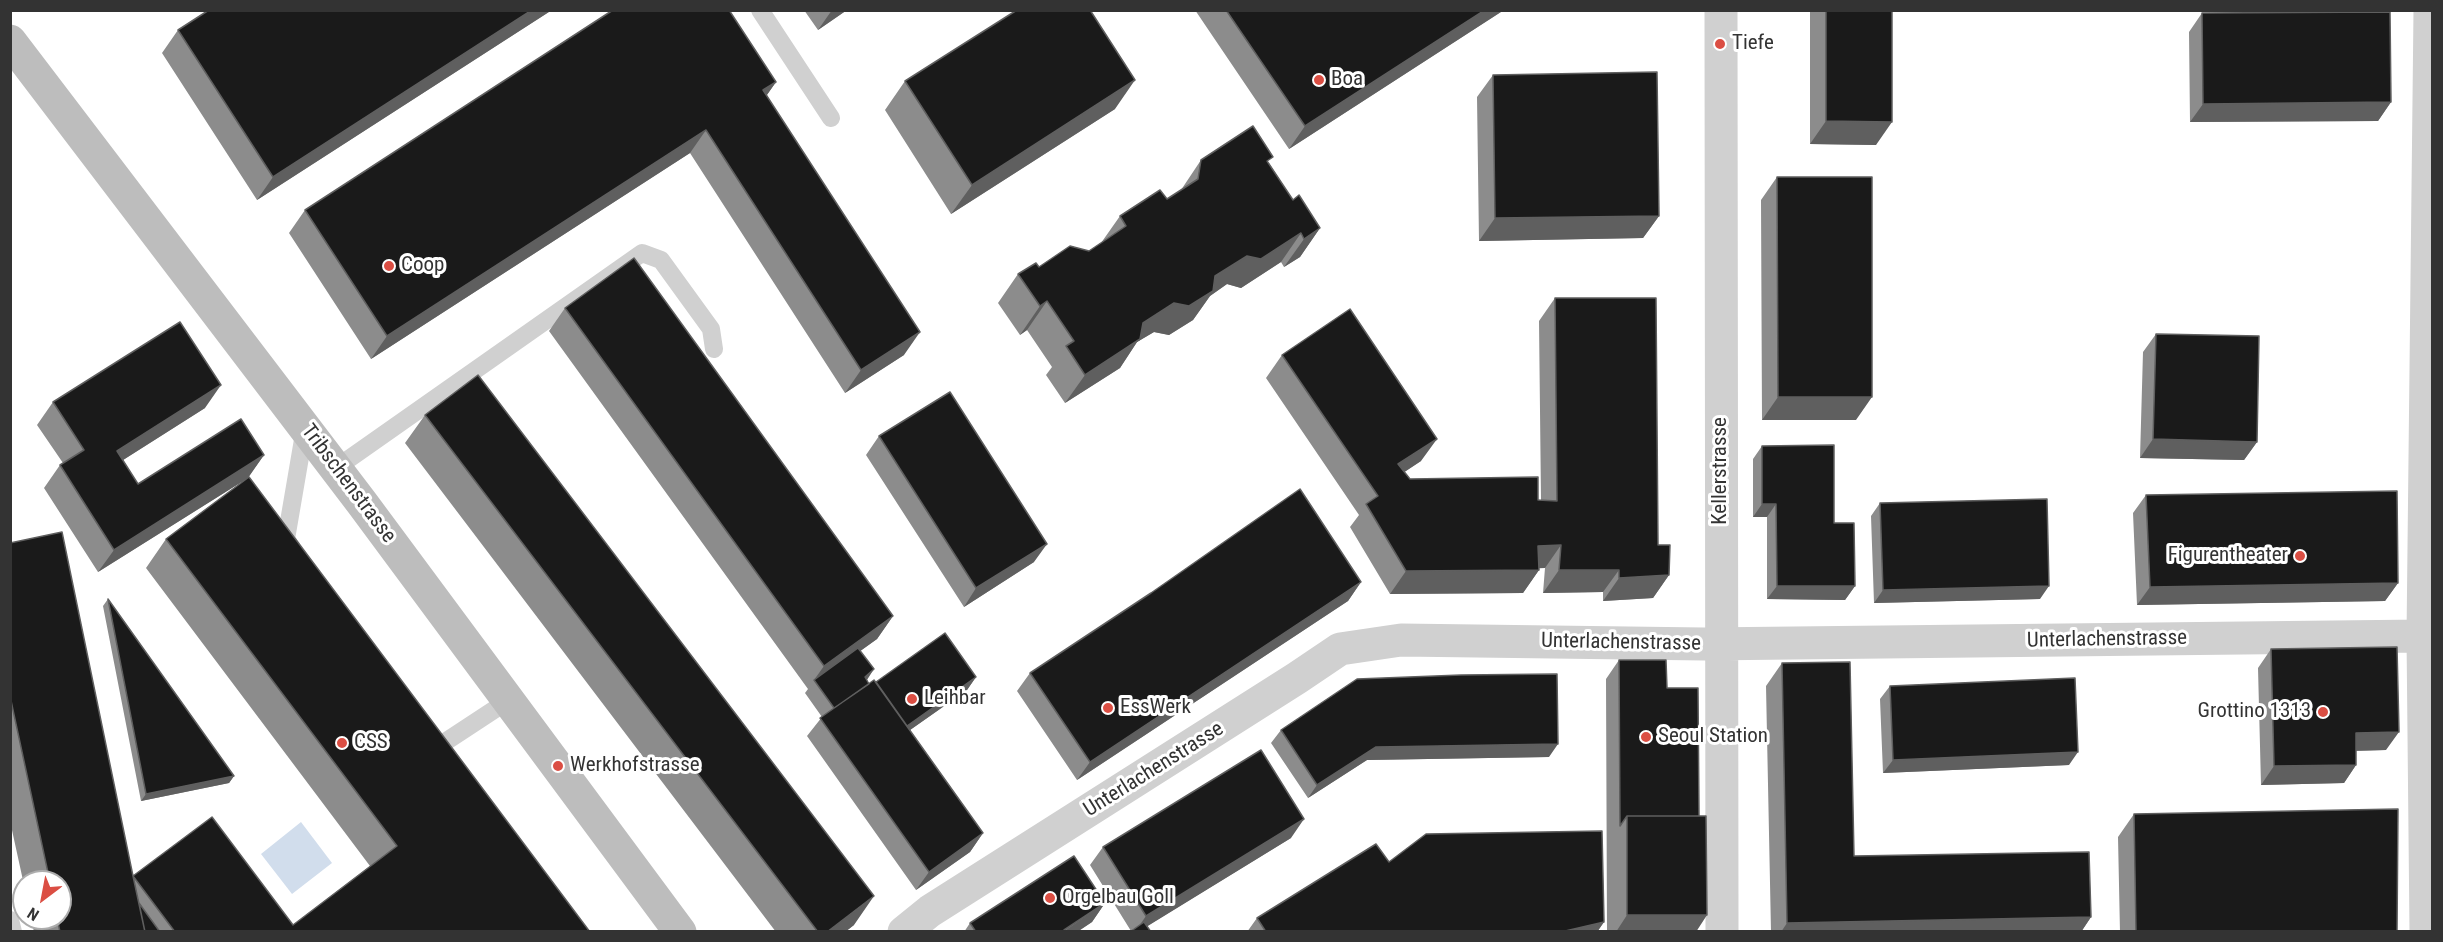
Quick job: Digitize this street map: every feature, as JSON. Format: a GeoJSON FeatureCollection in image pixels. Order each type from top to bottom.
{"type":"FeatureCollection","features":[{"type":"Feature","properties":{"kind":"street","name":"Kellerstrasse"},"geometry":{"type":"LineString","coordinates":[[1721,10],[1722,932]]}},
{"type":"Feature","properties":{"kind":"street"},"geometry":{"type":"LineString","coordinates":[[2426,932],[2423,636],[2429,375],[2432,64],[2430,10]]}},
{"type":"Feature","properties":{"kind":"street","name":"Tribschenstrasse"},"geometry":{"type":"LineString","coordinates":[[14,51],[336,468],[680,932]]}},
{"type":"Feature","properties":{"kind":"street","name":"Unterlachenstrasse"},"geometry":{"type":"LineString","coordinates":[[904,932],[930,911],[1340,649],[1401,640],[1721,644],[2423,636]]}},
{"type":"Feature","properties":{"kind":"lane"},"geometry":{"type":"LineString","coordinates":[[760,10],[831,118]]}},
{"type":"Feature","properties":{"kind":"lane"},"geometry":{"type":"LineString","coordinates":[[336,468],[642,253],[661,260],[711,329],[714,349]]}},
{"type":"Feature","properties":{"kind":"lane"},"geometry":{"type":"LineString","coordinates":[[301,559],[286,539],[305,428]]}},
{"type":"Feature","properties":{"kind":"lane"},"geometry":{"type":"LineString","coordinates":[[418,718],[439,746],[509,700]]}},
{"type":"Feature","properties":{"kind":"lane"},"geometry":{"type":"LineString","coordinates":[[10,920],[13,932]]}},
{"type":"Feature","properties":{"kind":"water"},"geometry":{"type":"Polygon","coordinates":[[[301,822],[332,863],[292,894],[261,854],[301,822]]]}},
{"type":"Feature","properties":{"kind":"building"},"geometry":{"type":"Polygon","coordinates":[[[209,10],[532,10],[273,177],[178,30],[209,10]]]}},
{"type":"Feature","properties":{"kind":"building"},"geometry":{"type":"Polygon","coordinates":[[[613,10],[729,10],[776,82],[763,90],[920,332],[861,370],[706,130],[387,336],[305,210],[613,10]]]}},
{"type":"Feature","properties":{"kind":"building"},"geometry":{"type":"Polygon","coordinates":[[[1017,10],[1090,10],[1135,80],[972,185],[905,81],[1017,10]]]}},
{"type":"Feature","properties":{"kind":"building","name":"Boa"},"geometry":{"type":"Polygon","coordinates":[[[1226,10],[1485,10],[1305,126],[1226,10]]]}},
{"type":"Feature","properties":{"kind":"building"},"geometry":{"type":"Polygon","coordinates":[[[1826,10],[1892,10],[1892,122],[1826,121],[1826,10]]]}},
{"type":"Feature","properties":{"kind":"building"},"geometry":{"type":"Polygon","coordinates":[[[2390,12],[2391,102],[2203,104],[2202,13],[2390,12]]]}},
{"type":"Feature","properties":{"kind":"building"},"geometry":{"type":"Polygon","coordinates":[[[1657,72],[1659,216],[1495,218],[1493,75],[1657,72]]]}},
{"type":"Feature","properties":{"kind":"building"},"geometry":{"type":"Polygon","coordinates":[[[1253,126],[1273,157],[1267,161],[1293,200],[1299,195],[1320,228],[1304,239],[1301,233],[1261,259],[1247,256],[1215,276],[1213,291],[1189,306],[1174,303],[1143,323],[1140,339],[1085,375],[1066,346],[1074,341],[1047,301],[1040,306],[1018,274],[1036,263],[1039,267],[1070,246],[1089,251],[1126,226],[1120,216],[1160,190],[1167,199],[1198,179],[1201,160],[1253,126]]]}},
{"type":"Feature","properties":{"kind":"building"},"geometry":{"type":"Polygon","coordinates":[[[1777,177],[1872,177],[1872,397],[1778,397],[1777,177]]]}},
{"type":"Feature","properties":{"kind":"building"},"geometry":{"type":"Polygon","coordinates":[[[634,258],[893,616],[824,666],[565,308],[634,258]]]}},
{"type":"Feature","properties":{"kind":"building"},"geometry":{"type":"Polygon","coordinates":[[[1555,298],[1656,298],[1658,545],[1670,545],[1669,575],[1619,578],[1619,570],[1559,570],[1561,545],[1538,546],[1539,570],[1406,571],[1366,504],[1378,496],[1282,355],[1350,309],[1437,439],[1398,464],[1410,479],[1538,477],[1538,500],[1557,501],[1555,298]]]}},
{"type":"Feature","properties":{"kind":"building"},"geometry":{"type":"Polygon","coordinates":[[[180,322],[221,385],[117,451],[138,484],[241,419],[264,455],[114,550],[60,465],[84,450],[53,402],[180,322]]]}},
{"type":"Feature","properties":{"kind":"building"},"geometry":{"type":"Polygon","coordinates":[[[2156,334],[2259,336],[2257,442],[2153,439],[2156,334]]]}},
{"type":"Feature","properties":{"kind":"building"},"geometry":{"type":"Polygon","coordinates":[[[478,375],[874,896],[827,932],[818,932],[425,415],[478,375]]]}},
{"type":"Feature","properties":{"kind":"building"},"geometry":{"type":"Polygon","coordinates":[[[950,392],[1047,544],[976,588],[879,436],[950,392]]]}},
{"type":"Feature","properties":{"kind":"building"},"geometry":{"type":"Polygon","coordinates":[[[1834,445],[1834,523],[1854,523],[1855,586],[1777,586],[1776,504],[1762,504],[1762,446],[1834,445]]]}},
{"type":"Feature","properties":{"kind":"building"},"geometry":{"type":"Polygon","coordinates":[[[249,477],[590,932],[175,932],[133,876],[212,817],[293,925],[397,846],[166,539],[249,477]]]}},
{"type":"Feature","properties":{"kind":"building"},"geometry":{"type":"Polygon","coordinates":[[[1300,489],[1361,582],[1090,762],[1030,673],[1151,593],[1300,489]]]}},
{"type":"Feature","properties":{"kind":"building"},"geometry":{"type":"Polygon","coordinates":[[[2397,491],[2398,583],[2150,587],[2146,495],[2397,491]]]}},
{"type":"Feature","properties":{"kind":"building"},"geometry":{"type":"Polygon","coordinates":[[[2047,499],[2049,586],[1883,590],[1880,503],[2047,499]]]}},
{"type":"Feature","properties":{"kind":"building"},"geometry":{"type":"Polygon","coordinates":[[[62,532],[145,932],[60,932],[60,930],[72,930],[72,870],[47,870],[10,696],[10,543],[62,532]]]}},
{"type":"Feature","properties":{"kind":"building"},"geometry":{"type":"Polygon","coordinates":[[[108,599],[234,776],[146,794],[108,599]]]}},
{"type":"Feature","properties":{"kind":"building"},"geometry":{"type":"Polygon","coordinates":[[[945,633],[976,677],[907,726],[876,682],[945,633]]]}},
{"type":"Feature","properties":{"kind":"building"},"geometry":{"type":"Polygon","coordinates":[[[2397,647],[2399,732],[2356,733],[2356,765],[2274,766],[2271,649],[2397,647]]]}},
{"type":"Feature","properties":{"kind":"building"},"geometry":{"type":"Polygon","coordinates":[[[858,648],[874,669],[865,677],[869,684],[834,708],[814,680],[858,648]]]}},
{"type":"Feature","properties":{"kind":"building"},"geometry":{"type":"Polygon","coordinates":[[[1619,660],[1666,660],[1667,688],[1698,688],[1699,816],[1627,816],[1620,826],[1619,660]]]}},
{"type":"Feature","properties":{"kind":"building"},"geometry":{"type":"Polygon","coordinates":[[[1850,662],[1854,856],[2089,852],[2091,917],[1787,923],[1782,663],[1850,662]]]}},
{"type":"Feature","properties":{"kind":"building"},"geometry":{"type":"Polygon","coordinates":[[[1557,674],[1558,744],[1376,747],[1317,785],[1281,730],[1357,679],[1557,674]]]}},
{"type":"Feature","properties":{"kind":"building"},"geometry":{"type":"Polygon","coordinates":[[[2075,678],[2078,752],[1893,760],[1890,686],[2075,678]]]}},
{"type":"Feature","properties":{"kind":"building"},"geometry":{"type":"Polygon","coordinates":[[[874,680],[983,833],[929,872],[820,718],[874,680]]]}},
{"type":"Feature","properties":{"kind":"building"},"geometry":{"type":"Polygon","coordinates":[[[1261,750],[1304,819],[1146,916],[1103,847],[1261,750]]]}},
{"type":"Feature","properties":{"kind":"building"},"geometry":{"type":"Polygon","coordinates":[[[2398,809],[2397,932],[2136,932],[2134,814],[2398,809]]]}},
{"type":"Feature","properties":{"kind":"building"},"geometry":{"type":"Polygon","coordinates":[[[1627,816],[1706,816],[1707,915],[1627,915],[1627,816]]]}},
{"type":"Feature","properties":{"kind":"building"},"geometry":{"type":"Polygon","coordinates":[[[1602,831],[1604,922],[1561,932],[1266,932],[1257,918],[1376,844],[1389,862],[1426,834],[1602,831]]]}},
{"type":"Feature","properties":{"kind":"building","name":"Orgelbau Goll"},"geometry":{"type":"Polygon","coordinates":[[[1074,856],[1105,903],[1064,930],[1065,932],[976,932],[970,923],[1074,856]]]}},
{"type":"Feature","properties":{"kind":"building"},"geometry":{"type":"Polygon","coordinates":[[[139,903],[160,932],[145,932],[139,903]]]}},
{"type":"Feature","properties":{"kind":"building"},"geometry":{"type":"Polygon","coordinates":[[[1144,922],[1151,932],[1130,932],[1144,922]]]}},
{"type":"Feature","properties":{"kind":"place","name":"Tiefe"},"geometry":{"type":"Point","coordinates":[1720,44]}},
{"type":"Feature","properties":{"kind":"place","name":"Boa"},"geometry":{"type":"Point","coordinates":[1319,80]}},
{"type":"Feature","properties":{"kind":"place","name":"Coop"},"geometry":{"type":"Point","coordinates":[389,266]}},
{"type":"Feature","properties":{"kind":"place","name":"Figurentheater"},"geometry":{"type":"Point","coordinates":[2300,556]}},
{"type":"Feature","properties":{"kind":"place","name":"Leihbar"},"geometry":{"type":"Point","coordinates":[912,699]}},
{"type":"Feature","properties":{"kind":"place","name":"EssWerk"},"geometry":{"type":"Point","coordinates":[1108,708]}},
{"type":"Feature","properties":{"kind":"place","name":"Grottino 1313"},"geometry":{"type":"Point","coordinates":[2323,712]}},
{"type":"Feature","properties":{"kind":"place","name":"Seoul Station"},"geometry":{"type":"Point","coordinates":[1646,737]}},
{"type":"Feature","properties":{"kind":"place","name":"CSS"},"geometry":{"type":"Point","coordinates":[342,743]}},
{"type":"Feature","properties":{"kind":"place","name":"Werkhofstrasse"},"geometry":{"type":"Point","coordinates":[558,766]}},
{"type":"Feature","properties":{"kind":"place","name":"Orgelbau Goll"},"geometry":{"type":"Point","coordinates":[1050,898]}}]}
